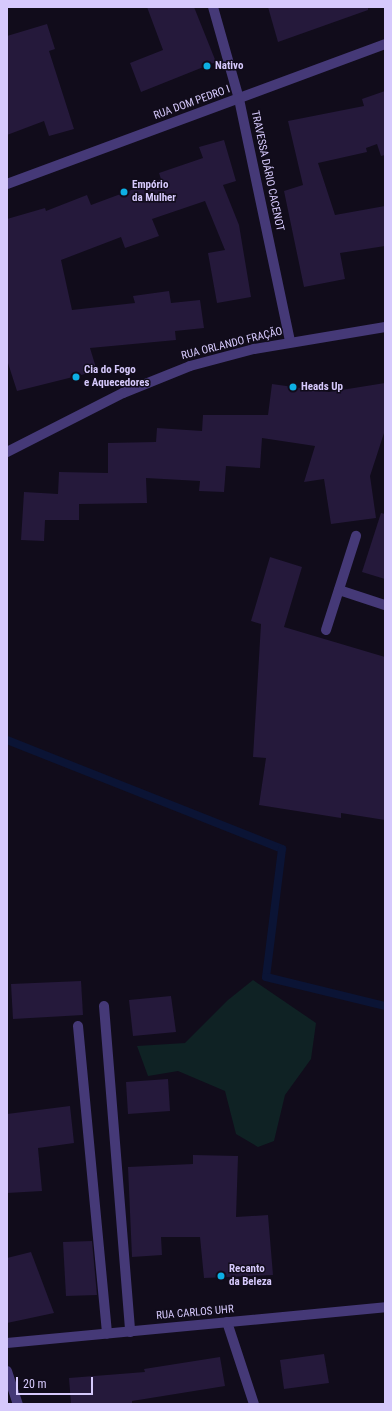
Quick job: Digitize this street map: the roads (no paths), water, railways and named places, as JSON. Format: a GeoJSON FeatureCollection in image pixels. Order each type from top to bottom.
{"type":"FeatureCollection","features":[{"type":"Feature","properties":{"kind":"street","name":"TRAVESSA DÁRIO CACENOT"},"geometry":{"type":"LineString","coordinates":[[213,7],[240,98],[290,342]]}},
{"type":"Feature","properties":{"kind":"street","name":"RUA DOM PEDRO I"},"geometry":{"type":"LineString","coordinates":[[7,184],[385,44]]}},
{"type":"Feature","properties":{"kind":"street","name":"RUA ORLANDO FRAÇÃO"},"geometry":{"type":"LineString","coordinates":[[7,452],[117,396],[190,366],[290,342],[385,327]]}},
{"type":"Feature","properties":{"kind":"street"},"geometry":{"type":"LineString","coordinates":[[326,630],[356,536]]}},
{"type":"Feature","properties":{"kind":"street"},"geometry":{"type":"LineString","coordinates":[[339,590],[385,605]]}},
{"type":"Feature","properties":{"kind":"street"},"geometry":{"type":"LineString","coordinates":[[104,1006],[130,1332]]}},
{"type":"Feature","properties":{"kind":"street"},"geometry":{"type":"LineString","coordinates":[[78,1026],[107,1334]]}},
{"type":"Feature","properties":{"kind":"street","name":"RUA CARLOS UHR"},"geometry":{"type":"LineString","coordinates":[[7,1343],[385,1307]]}},
{"type":"Feature","properties":{"kind":"street"},"geometry":{"type":"LineString","coordinates":[[227,1322],[254,1404]]}},
{"type":"Feature","properties":{"kind":"street"},"geometry":{"type":"LineString","coordinates":[[7,1371],[18,1404]]}},
{"type":"Feature","properties":{"kind":"waterway"},"geometry":{"type":"LineString","coordinates":[[7,740],[282,849],[266,977],[385,1006]]}},
{"type":"Feature","properties":{"kind":"place","name":"Nativo"},"geometry":{"type":"Point","coordinates":[207,66]}},
{"type":"Feature","properties":{"kind":"place","name":"Empório da Mulher"},"geometry":{"type":"Point","coordinates":[124,192]}},
{"type":"Feature","properties":{"kind":"place","name":"Cia do Fogo e Aquecedores"},"geometry":{"type":"Point","coordinates":[76,377]}},
{"type":"Feature","properties":{"kind":"place","name":"Heads Up"},"geometry":{"type":"Point","coordinates":[293,387]}},
{"type":"Feature","properties":{"kind":"place","name":"Recanto da Beleza"},"geometry":{"type":"Point","coordinates":[221,1276]}}]}
